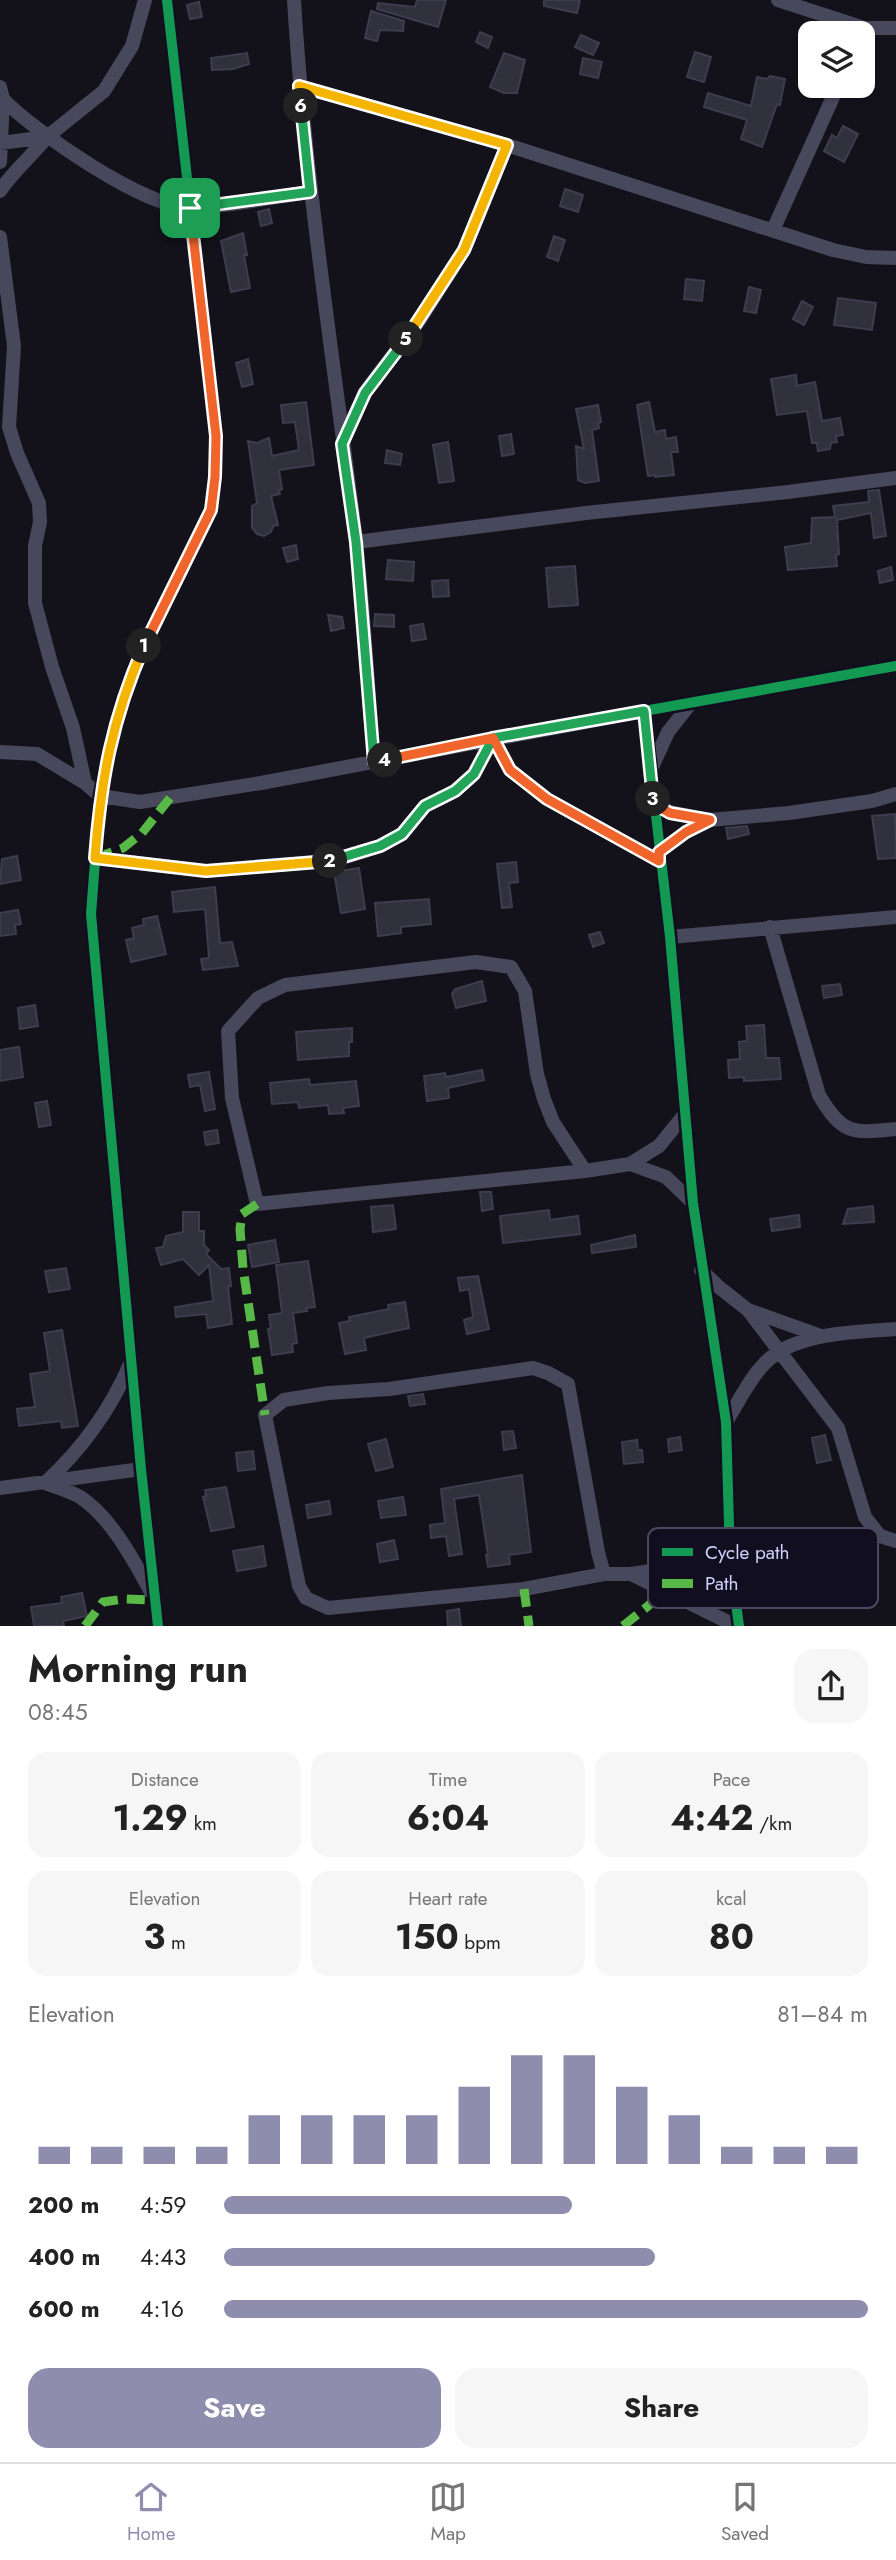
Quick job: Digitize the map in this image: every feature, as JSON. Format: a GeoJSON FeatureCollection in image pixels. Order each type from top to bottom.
{"type":"FeatureCollection","features":[{"type":"Feature","properties":{"kind":"street"},"geometry":{"type":"LineString","coordinates":[[0,191],[47,137],[104,91],[132,46],[145,0]]}},
{"type":"Feature","properties":{"kind":"street"},"geometry":{"type":"LineString","coordinates":[[158,1626],[141,1469],[91,914],[100,796],[113,729],[128,682],[148,636],[211,510],[215,477],[216,436],[167,0]]}},
{"type":"Feature","properties":{"kind":"street"},"geometry":{"type":"LineString","coordinates":[[294,0],[299,86],[310,192],[356,542],[374,762]]}},
{"type":"Feature","properties":{"kind":"street"},"geometry":{"type":"LineString","coordinates":[[778,0],[838,21]]}},
{"type":"Feature","properties":{"kind":"street"},"geometry":{"type":"LineString","coordinates":[[875,29],[896,28]]}},
{"type":"Feature","properties":{"kind":"street"},"geometry":{"type":"LineString","coordinates":[[299,86],[507,145],[844,252],[866,257],[896,258]]}},
{"type":"Feature","properties":{"kind":"street"},"geometry":{"type":"LineString","coordinates":[[1,93],[18,114],[47,137],[94,167],[156,199],[190,208],[310,192]]}},
{"type":"Feature","properties":{"kind":"street"},"geometry":{"type":"LineString","coordinates":[[0,162],[1,93]]}},
{"type":"Feature","properties":{"kind":"street"},"geometry":{"type":"LineString","coordinates":[[773,230],[833,98]]}},
{"type":"Feature","properties":{"kind":"street"},"geometry":{"type":"LineString","coordinates":[[0,143],[47,137]]}},
{"type":"Feature","properties":{"kind":"street"},"geometry":{"type":"LineString","coordinates":[[342,444],[365,393],[419,321],[464,250],[507,145]]}},
{"type":"Feature","properties":{"kind":"street"},"geometry":{"type":"LineString","coordinates":[[0,237],[14,346],[9,428],[39,503],[40,522],[35,546],[35,603],[52,667],[73,728],[85,783]]}},
{"type":"Feature","properties":{"kind":"street"},"geometry":{"type":"LineString","coordinates":[[356,542],[896,478]]}},
{"type":"Feature","properties":{"kind":"street"},"geometry":{"type":"LineString","coordinates":[[0,752],[37,754],[85,783],[100,796],[140,802],[896,666]]}},
{"type":"Feature","properties":{"kind":"street"},"geometry":{"type":"LineString","coordinates":[[650,772],[668,732],[691,703]]}},
{"type":"Feature","properties":{"kind":"street"},"geometry":{"type":"LineString","coordinates":[[644,711],[670,937],[693,1203],[726,1422],[729,1528]]}},
{"type":"Feature","properties":{"kind":"street"},"geometry":{"type":"LineString","coordinates":[[95,858],[206,871],[336,860],[380,846],[402,834],[425,806],[455,791],[474,774],[493,738]]}},
{"type":"Feature","properties":{"kind":"street"},"geometry":{"type":"LineString","coordinates":[[493,738],[510,770],[547,799],[659,856]]}},
{"type":"Feature","properties":{"kind":"street"},"geometry":{"type":"LineString","coordinates":[[654,804],[670,813],[710,820],[789,813],[896,794]]}},
{"type":"Feature","properties":{"kind":"street"},"geometry":{"type":"LineString","coordinates":[[659,856],[686,832],[710,820]]}},
{"type":"Feature","properties":{"kind":"street"},"geometry":{"type":"LineString","coordinates":[[670,937],[896,917]]}},
{"type":"Feature","properties":{"kind":"street"},"geometry":{"type":"LineString","coordinates":[[770,927],[816,1087],[827,1109],[843,1127],[858,1132],[896,1129]]}},
{"type":"Feature","properties":{"kind":"street"},"geometry":{"type":"LineString","coordinates":[[585,1171],[553,1122],[544,1099],[537,1074],[525,991],[511,967],[476,962],[285,985],[258,998],[228,1031],[232,1098],[257,1204],[585,1171],[630,1164],[659,1146],[685,1114]]}},
{"type":"Feature","properties":{"kind":"street"},"geometry":{"type":"LineString","coordinates":[[630,1164],[666,1177],[693,1203]]}},
{"type":"Feature","properties":{"kind":"street"},"geometry":{"type":"LineString","coordinates":[[701,1270],[748,1310],[838,1428],[865,1517],[874,1528]]}},
{"type":"Feature","properties":{"kind":"street"},"geometry":{"type":"LineString","coordinates":[[748,1310],[821,1336]]}},
{"type":"Feature","properties":{"kind":"street"},"geometry":{"type":"LineString","coordinates":[[726,1422],[766,1362],[780,1352],[821,1336],[896,1329]]}},
{"type":"Feature","properties":{"kind":"street"},"geometry":{"type":"LineString","coordinates":[[45,1483],[70,1460],[96,1427],[116,1398],[131,1361]]}},
{"type":"Feature","properties":{"kind":"street"},"geometry":{"type":"LineString","coordinates":[[604,1574],[568,1384],[548,1373],[533,1368],[389,1388],[328,1393],[284,1400],[265,1415],[299,1586],[306,1598],[316,1604],[328,1608],[510,1590],[604,1574],[648,1571]]}},
{"type":"Feature","properties":{"kind":"street"},"geometry":{"type":"LineString","coordinates":[[0,1489],[141,1469]]}},
{"type":"Feature","properties":{"kind":"street"},"geometry":{"type":"LineString","coordinates":[[45,1483],[78,1496],[94,1508],[131,1555],[155,1600]]}},
{"type":"Feature","properties":{"kind":"street"},"geometry":{"type":"LineString","coordinates":[[878,1533],[896,1541]]}},
{"type":"Feature","properties":{"kind":"street"},"geometry":{"type":"LineString","coordinates":[[631,1574],[648,1582]]}},
{"type":"Feature","properties":{"kind":"street"},"geometry":{"type":"LineString","coordinates":[[700,1608],[737,1626]]}},
{"type":"Feature","properties":{"kind":"street"},"geometry":{"type":"LineString","coordinates":[[735,1608],[737,1626]]}},
{"type":"Feature","properties":{"kind":"building"},"geometry":{"type":"Polygon","coordinates":[[[417,0],[446,0],[438,27],[377,9],[378,3],[415,7],[417,0]]]}},
{"type":"Feature","properties":{"kind":"building"},"geometry":{"type":"Polygon","coordinates":[[[544,0],[580,0],[577,13],[544,6],[544,0]]]}},
{"type":"Feature","properties":{"kind":"building"},"geometry":{"type":"Polygon","coordinates":[[[199,2],[202,17],[190,19],[187,5],[199,2]]]}},
{"type":"Feature","properties":{"kind":"building"},"geometry":{"type":"Polygon","coordinates":[[[371,11],[404,21],[403,31],[380,30],[377,41],[365,38],[371,11]]]}},
{"type":"Feature","properties":{"kind":"building"},"geometry":{"type":"Polygon","coordinates":[[[480,32],[492,37],[488,48],[476,42],[480,32]]]}},
{"type":"Feature","properties":{"kind":"building"},"geometry":{"type":"Polygon","coordinates":[[[581,35],[599,43],[593,55],[575,47],[581,35]]]}},
{"type":"Feature","properties":{"kind":"building"},"geometry":{"type":"Polygon","coordinates":[[[695,52],[711,57],[704,82],[687,77],[695,52]]]}},
{"type":"Feature","properties":{"kind":"building"},"geometry":{"type":"Polygon","coordinates":[[[247,53],[249,64],[233,69],[212,70],[211,58],[247,53]]]}},
{"type":"Feature","properties":{"kind":"building"},"geometry":{"type":"Polygon","coordinates":[[[504,53],[525,60],[517,93],[504,93],[490,87],[504,53]]]}},
{"type":"Feature","properties":{"kind":"building"},"geometry":{"type":"Polygon","coordinates":[[[583,58],[602,62],[598,78],[580,74],[583,58]]]}},
{"type":"Feature","properties":{"kind":"building"},"geometry":{"type":"Polygon","coordinates":[[[770,76],[785,79],[780,105],[777,104],[762,147],[741,139],[747,120],[704,107],[708,93],[751,106],[757,77],[767,79],[770,76]]]}},
{"type":"Feature","properties":{"kind":"building"},"geometry":{"type":"Polygon","coordinates":[[[843,126],[858,134],[844,162],[824,151],[832,135],[837,138],[843,126]]]}},
{"type":"Feature","properties":{"kind":"building"},"geometry":{"type":"Polygon","coordinates":[[[565,189],[583,195],[578,212],[560,206],[565,189]]]}},
{"type":"Feature","properties":{"kind":"building"},"geometry":{"type":"Polygon","coordinates":[[[269,209],[272,223],[261,226],[258,212],[269,209]]]}},
{"type":"Feature","properties":{"kind":"building"},"geometry":{"type":"Polygon","coordinates":[[[243,233],[250,288],[231,292],[221,241],[243,233]]]}},
{"type":"Feature","properties":{"kind":"building"},"geometry":{"type":"Polygon","coordinates":[[[554,236],[565,240],[558,261],[547,257],[554,236]]]}},
{"type":"Feature","properties":{"kind":"building"},"geometry":{"type":"Polygon","coordinates":[[[686,279],[704,281],[702,301],[684,299],[686,279]]]}},
{"type":"Feature","properties":{"kind":"building"},"geometry":{"type":"Polygon","coordinates":[[[749,287],[761,290],[756,313],[744,311],[749,287]]]}},
{"type":"Feature","properties":{"kind":"building"},"geometry":{"type":"Polygon","coordinates":[[[838,298],[876,303],[872,330],[834,325],[838,298]]]}},
{"type":"Feature","properties":{"kind":"building"},"geometry":{"type":"Polygon","coordinates":[[[802,301],[813,307],[804,325],[793,319],[802,301]]]}},
{"type":"Feature","properties":{"kind":"building"},"geometry":{"type":"Polygon","coordinates":[[[248,359],[253,384],[242,387],[236,363],[248,359]]]}},
{"type":"Feature","properties":{"kind":"building"},"geometry":{"type":"Polygon","coordinates":[[[796,375],[797,386],[815,382],[822,421],[840,418],[843,435],[836,436],[837,442],[831,443],[830,449],[818,451],[817,443],[812,443],[807,411],[777,415],[771,379],[796,375]]]}},
{"type":"Feature","properties":{"kind":"building"},"geometry":{"type":"Polygon","coordinates":[[[306,402],[314,465],[279,470],[282,489],[279,490],[280,494],[271,496],[278,525],[273,526],[271,532],[264,536],[257,534],[252,528],[252,506],[257,503],[248,441],[257,443],[269,438],[272,456],[299,450],[295,422],[283,423],[281,405],[306,402]]]}},
{"type":"Feature","properties":{"kind":"building"},"geometry":{"type":"Polygon","coordinates":[[[649,402],[655,432],[665,430],[666,439],[676,437],[678,452],[671,452],[674,475],[648,476],[637,405],[649,402]]]}},
{"type":"Feature","properties":{"kind":"building"},"geometry":{"type":"Polygon","coordinates":[[[598,405],[601,422],[598,423],[599,428],[592,430],[599,481],[585,483],[578,480],[576,446],[584,449],[576,409],[598,405]]]}},
{"type":"Feature","properties":{"kind":"building"},"geometry":{"type":"Polygon","coordinates":[[[511,434],[514,454],[502,456],[499,436],[511,434]]]}},
{"type":"Feature","properties":{"kind":"building"},"geometry":{"type":"Polygon","coordinates":[[[448,442],[454,481],[439,483],[433,445],[448,442]]]}},
{"type":"Feature","properties":{"kind":"building"},"geometry":{"type":"Polygon","coordinates":[[[387,450],[402,454],[400,465],[385,463],[387,450]]]}},
{"type":"Feature","properties":{"kind":"building"},"geometry":{"type":"Polygon","coordinates":[[[879,490],[886,536],[874,538],[871,513],[837,520],[837,566],[788,570],[785,547],[811,543],[812,518],[835,517],[833,506],[869,502],[868,491],[879,490]]]}},
{"type":"Feature","properties":{"kind":"building"},"geometry":{"type":"Polygon","coordinates":[[[296,545],[298,559],[287,562],[283,548],[296,545]]]}},
{"type":"Feature","properties":{"kind":"building"},"geometry":{"type":"Polygon","coordinates":[[[388,560],[414,562],[413,581],[386,579],[388,560]]]}},
{"type":"Feature","properties":{"kind":"building"},"geometry":{"type":"Polygon","coordinates":[[[575,566],[578,605],[549,607],[546,568],[575,566]]]}},
{"type":"Feature","properties":{"kind":"building"},"geometry":{"type":"Polygon","coordinates":[[[891,567],[893,580],[880,583],[878,571],[891,567]]]}},
{"type":"Feature","properties":{"kind":"building"},"geometry":{"type":"Polygon","coordinates":[[[448,580],[449,596],[433,597],[432,581],[448,580]]]}},
{"type":"Feature","properties":{"kind":"building"},"geometry":{"type":"Polygon","coordinates":[[[375,614],[394,615],[394,627],[374,626],[375,614]]]}},
{"type":"Feature","properties":{"kind":"building"},"geometry":{"type":"Polygon","coordinates":[[[328,615],[342,617],[344,628],[331,631],[328,615]]]}},
{"type":"Feature","properties":{"kind":"building"},"geometry":{"type":"Polygon","coordinates":[[[423,624],[426,639],[412,641],[410,626],[423,624]]]}},
{"type":"Feature","properties":{"kind":"building"},"geometry":{"type":"Polygon","coordinates":[[[895,814],[896,858],[878,859],[872,816],[895,814]]]}},
{"type":"Feature","properties":{"kind":"building"},"geometry":{"type":"Polygon","coordinates":[[[747,826],[749,834],[728,839],[726,828],[747,826]]]}},
{"type":"Feature","properties":{"kind":"building"},"geometry":{"type":"Polygon","coordinates":[[[17,856],[21,880],[0,884],[2,859],[17,856]]]}},
{"type":"Feature","properties":{"kind":"building"},"geometry":{"type":"Polygon","coordinates":[[[516,862],[518,882],[509,883],[512,907],[502,908],[497,864],[516,862]]]}},
{"type":"Feature","properties":{"kind":"building"},"geometry":{"type":"Polygon","coordinates":[[[359,868],[365,909],[341,913],[334,872],[359,868]]]}},
{"type":"Feature","properties":{"kind":"building"},"geometry":{"type":"Polygon","coordinates":[[[215,887],[220,943],[232,942],[238,966],[203,970],[201,959],[209,958],[205,909],[174,912],[172,892],[215,887]]]}},
{"type":"Feature","properties":{"kind":"building"},"geometry":{"type":"Polygon","coordinates":[[[429,899],[431,924],[401,927],[401,933],[378,936],[375,903],[429,899]]]}},
{"type":"Feature","properties":{"kind":"building"},"geometry":{"type":"Polygon","coordinates":[[[18,910],[21,924],[15,925],[16,934],[0,936],[0,913],[18,910]]]}},
{"type":"Feature","properties":{"kind":"building"},"geometry":{"type":"Polygon","coordinates":[[[157,916],[166,954],[131,962],[126,940],[134,938],[132,928],[144,925],[143,919],[157,916]]]}},
{"type":"Feature","properties":{"kind":"building"},"geometry":{"type":"Polygon","coordinates":[[[600,932],[604,943],[593,947],[589,935],[600,932]]]}},
{"type":"Feature","properties":{"kind":"building"},"geometry":{"type":"Polygon","coordinates":[[[482,981],[486,1001],[456,1008],[452,994],[455,989],[482,981]]]}},
{"type":"Feature","properties":{"kind":"building"},"geometry":{"type":"Polygon","coordinates":[[[840,984],[842,995],[824,998],[822,986],[840,984]]]}},
{"type":"Feature","properties":{"kind":"building"},"geometry":{"type":"Polygon","coordinates":[[[35,1005],[38,1026],[20,1029],[18,1008],[35,1005]]]}},
{"type":"Feature","properties":{"kind":"building"},"geometry":{"type":"Polygon","coordinates":[[[764,1025],[766,1058],[779,1058],[781,1079],[744,1081],[744,1077],[729,1078],[728,1060],[740,1059],[739,1042],[747,1041],[746,1026],[764,1025]]]}},
{"type":"Feature","properties":{"kind":"building"},"geometry":{"type":"Polygon","coordinates":[[[352,1028],[349,1056],[298,1060],[296,1032],[352,1028]]]}},
{"type":"Feature","properties":{"kind":"building"},"geometry":{"type":"Polygon","coordinates":[[[19,1047],[23,1077],[0,1081],[0,1050],[19,1047]]]}},
{"type":"Feature","properties":{"kind":"building"},"geometry":{"type":"Polygon","coordinates":[[[482,1070],[484,1080],[448,1088],[449,1098],[427,1101],[424,1076],[445,1073],[446,1077],[482,1070]]]}},
{"type":"Feature","properties":{"kind":"building"},"geometry":{"type":"Polygon","coordinates":[[[209,1072],[215,1109],[205,1111],[200,1085],[190,1087],[188,1075],[209,1072]]]}},
{"type":"Feature","properties":{"kind":"building"},"geometry":{"type":"Polygon","coordinates":[[[309,1079],[310,1085],[356,1081],[359,1106],[343,1108],[344,1113],[329,1114],[328,1105],[299,1108],[298,1102],[272,1104],[270,1083],[309,1079]]]}},
{"type":"Feature","properties":{"kind":"building"},"geometry":{"type":"Polygon","coordinates":[[[47,1101],[51,1125],[39,1127],[35,1103],[47,1101]]]}},
{"type":"Feature","properties":{"kind":"building"},"geometry":{"type":"Polygon","coordinates":[[[217,1130],[219,1143],[206,1145],[204,1132],[217,1130]]]}},
{"type":"Feature","properties":{"kind":"building"},"geometry":{"type":"Polygon","coordinates":[[[480,1192],[491,1192],[493,1209],[482,1211],[480,1192]]]}},
{"type":"Feature","properties":{"kind":"building"},"geometry":{"type":"Polygon","coordinates":[[[393,1205],[396,1229],[373,1232],[371,1207],[393,1205]]]}},
{"type":"Feature","properties":{"kind":"building"},"geometry":{"type":"Polygon","coordinates":[[[873,1206],[874,1222],[843,1224],[848,1209],[873,1206]]]}},
{"type":"Feature","properties":{"kind":"building"},"geometry":{"type":"Polygon","coordinates":[[[549,1210],[550,1220],[578,1216],[580,1234],[503,1243],[500,1216],[549,1210]]]}},
{"type":"Feature","properties":{"kind":"building"},"geometry":{"type":"Polygon","coordinates":[[[183,1212],[199,1212],[199,1231],[204,1231],[204,1245],[209,1250],[206,1254],[221,1269],[229,1268],[232,1324],[208,1328],[206,1314],[176,1317],[175,1307],[213,1301],[209,1265],[199,1275],[183,1259],[161,1265],[156,1248],[163,1247],[166,1236],[183,1232],[183,1212]]]}},
{"type":"Feature","properties":{"kind":"building"},"geometry":{"type":"Polygon","coordinates":[[[799,1215],[800,1227],[772,1231],[770,1219],[799,1215]]]}},
{"type":"Feature","properties":{"kind":"building"},"geometry":{"type":"Polygon","coordinates":[[[635,1235],[636,1247],[592,1253],[591,1245],[635,1235]]]}},
{"type":"Feature","properties":{"kind":"building"},"geometry":{"type":"Polygon","coordinates":[[[275,1240],[279,1262],[252,1267],[248,1245],[275,1240]]]}},
{"type":"Feature","properties":{"kind":"building"},"geometry":{"type":"Polygon","coordinates":[[[308,1261],[315,1307],[293,1313],[297,1343],[292,1344],[293,1352],[272,1355],[269,1315],[282,1313],[276,1265],[308,1261]]]}},
{"type":"Feature","properties":{"kind":"building"},"geometry":{"type":"Polygon","coordinates":[[[66,1268],[70,1289],[49,1292],[45,1271],[66,1268]]]}},
{"type":"Feature","properties":{"kind":"building"},"geometry":{"type":"Polygon","coordinates":[[[478,1276],[489,1329],[467,1334],[464,1320],[473,1317],[469,1289],[460,1291],[458,1278],[478,1276]]]}},
{"type":"Feature","properties":{"kind":"building"},"geometry":{"type":"Polygon","coordinates":[[[405,1302],[409,1328],[364,1338],[366,1350],[345,1354],[339,1323],[350,1321],[349,1317],[389,1309],[388,1305],[405,1302]]]}},
{"type":"Feature","properties":{"kind":"building"},"geometry":{"type":"Polygon","coordinates":[[[62,1330],[78,1426],[62,1428],[61,1421],[19,1426],[17,1409],[35,1407],[30,1374],[50,1371],[44,1333],[62,1330]]]}},
{"type":"Feature","properties":{"kind":"building"},"geometry":{"type":"Polygon","coordinates":[[[423,1394],[425,1404],[410,1406],[408,1396],[423,1394]]]}},
{"type":"Feature","properties":{"kind":"building"},"geometry":{"type":"Polygon","coordinates":[[[513,1431],[516,1448],[504,1450],[502,1432],[513,1431]]]}},
{"type":"Feature","properties":{"kind":"building"},"geometry":{"type":"Polygon","coordinates":[[[825,1435],[831,1460],[817,1463],[812,1438],[825,1435]]]}},
{"type":"Feature","properties":{"kind":"building"},"geometry":{"type":"Polygon","coordinates":[[[680,1437],[682,1450],[669,1452],[668,1439],[680,1437]]]}},
{"type":"Feature","properties":{"kind":"building"},"geometry":{"type":"Polygon","coordinates":[[[386,1439],[393,1467],[376,1471],[368,1444],[386,1439]]]}},
{"type":"Feature","properties":{"kind":"building"},"geometry":{"type":"Polygon","coordinates":[[[637,1440],[638,1450],[642,1450],[643,1462],[624,1464],[622,1442],[637,1440]]]}},
{"type":"Feature","properties":{"kind":"building"},"geometry":{"type":"Polygon","coordinates":[[[253,1451],[255,1469],[238,1471],[236,1453],[253,1451]]]}},
{"type":"Feature","properties":{"kind":"building"},"geometry":{"type":"Polygon","coordinates":[[[522,1475],[531,1552],[509,1555],[510,1564],[488,1567],[479,1495],[454,1499],[462,1554],[449,1556],[446,1536],[431,1538],[430,1525],[445,1523],[441,1489],[522,1475]]]}},
{"type":"Feature","properties":{"kind":"building"},"geometry":{"type":"Polygon","coordinates":[[[226,1487],[234,1527],[211,1531],[203,1497],[206,1496],[205,1490],[226,1487]]]}},
{"type":"Feature","properties":{"kind":"building"},"geometry":{"type":"Polygon","coordinates":[[[403,1497],[406,1515],[381,1518],[378,1501],[403,1497]]]}},
{"type":"Feature","properties":{"kind":"building"},"geometry":{"type":"Polygon","coordinates":[[[329,1501],[331,1514],[308,1518],[306,1505],[329,1501]]]}},
{"type":"Feature","properties":{"kind":"building"},"geometry":{"type":"Polygon","coordinates":[[[394,1540],[398,1559],[380,1562],[377,1544],[394,1540]]]}},
{"type":"Feature","properties":{"kind":"building"},"geometry":{"type":"Polygon","coordinates":[[[263,1546],[266,1566],[237,1571],[233,1551],[263,1546]]]}},
{"type":"Feature","properties":{"kind":"building"},"geometry":{"type":"Polygon","coordinates":[[[82,1593],[87,1616],[63,1621],[64,1626],[34,1626],[31,1607],[62,1603],[61,1597],[82,1593]]]}},
{"type":"Feature","properties":{"kind":"building"},"geometry":{"type":"Polygon","coordinates":[[[459,1609],[461,1626],[448,1626],[447,1611],[459,1609]]]}},
{"type":"Feature","properties":{"kind":"marked path"},"geometry":{"type":"LineString","coordinates":[[95,858],[123,848],[142,833],[170,798]]}},
{"type":"Feature","properties":{"kind":"marked path"},"geometry":{"type":"LineString","coordinates":[[257,1204],[242,1214],[240,1229],[243,1268],[265,1415]]}},
{"type":"Feature","properties":{"kind":"marked path"},"geometry":{"type":"LineString","coordinates":[[524,1589],[529,1626]]}},
{"type":"Feature","properties":{"kind":"marked path"},"geometry":{"type":"LineString","coordinates":[[85,1626],[103,1602],[124,1599],[155,1600]]}},
{"type":"Feature","properties":{"kind":"marked path"},"geometry":{"type":"LineString","coordinates":[[623,1626],[648,1606]]}},
{"type":"Feature","properties":{"kind":"cycle path"},"geometry":{"type":"LineString","coordinates":[[158,1626],[141,1469],[91,914],[100,796],[113,729],[128,682],[148,636],[211,510],[215,477],[216,436],[167,0]]}},
{"type":"Feature","properties":{"kind":"cycle path"},"geometry":{"type":"LineString","coordinates":[[729,1528],[726,1422],[693,1203],[670,937],[644,711],[896,666]]}},
{"type":"Feature","properties":{"kind":"cycle path"},"geometry":{"type":"LineString","coordinates":[[737,1608],[739,1626]]}},
{"type":"Feature","properties":{"kind":"route"},"geometry":{"type":"LineString","coordinates":[[190,208],[216,436],[211,510],[128,682],[113,729],[100,796],[95,858],[206,871],[336,860],[380,846],[402,834],[425,806],[455,791],[474,774],[493,738],[644,711],[654,804],[670,813],[710,820],[686,832],[659,852],[659,861],[547,799],[510,770],[493,738],[374,762],[356,542],[342,444],[365,393],[419,321],[464,250],[507,145],[299,86],[310,192],[190,208]]}}]}
